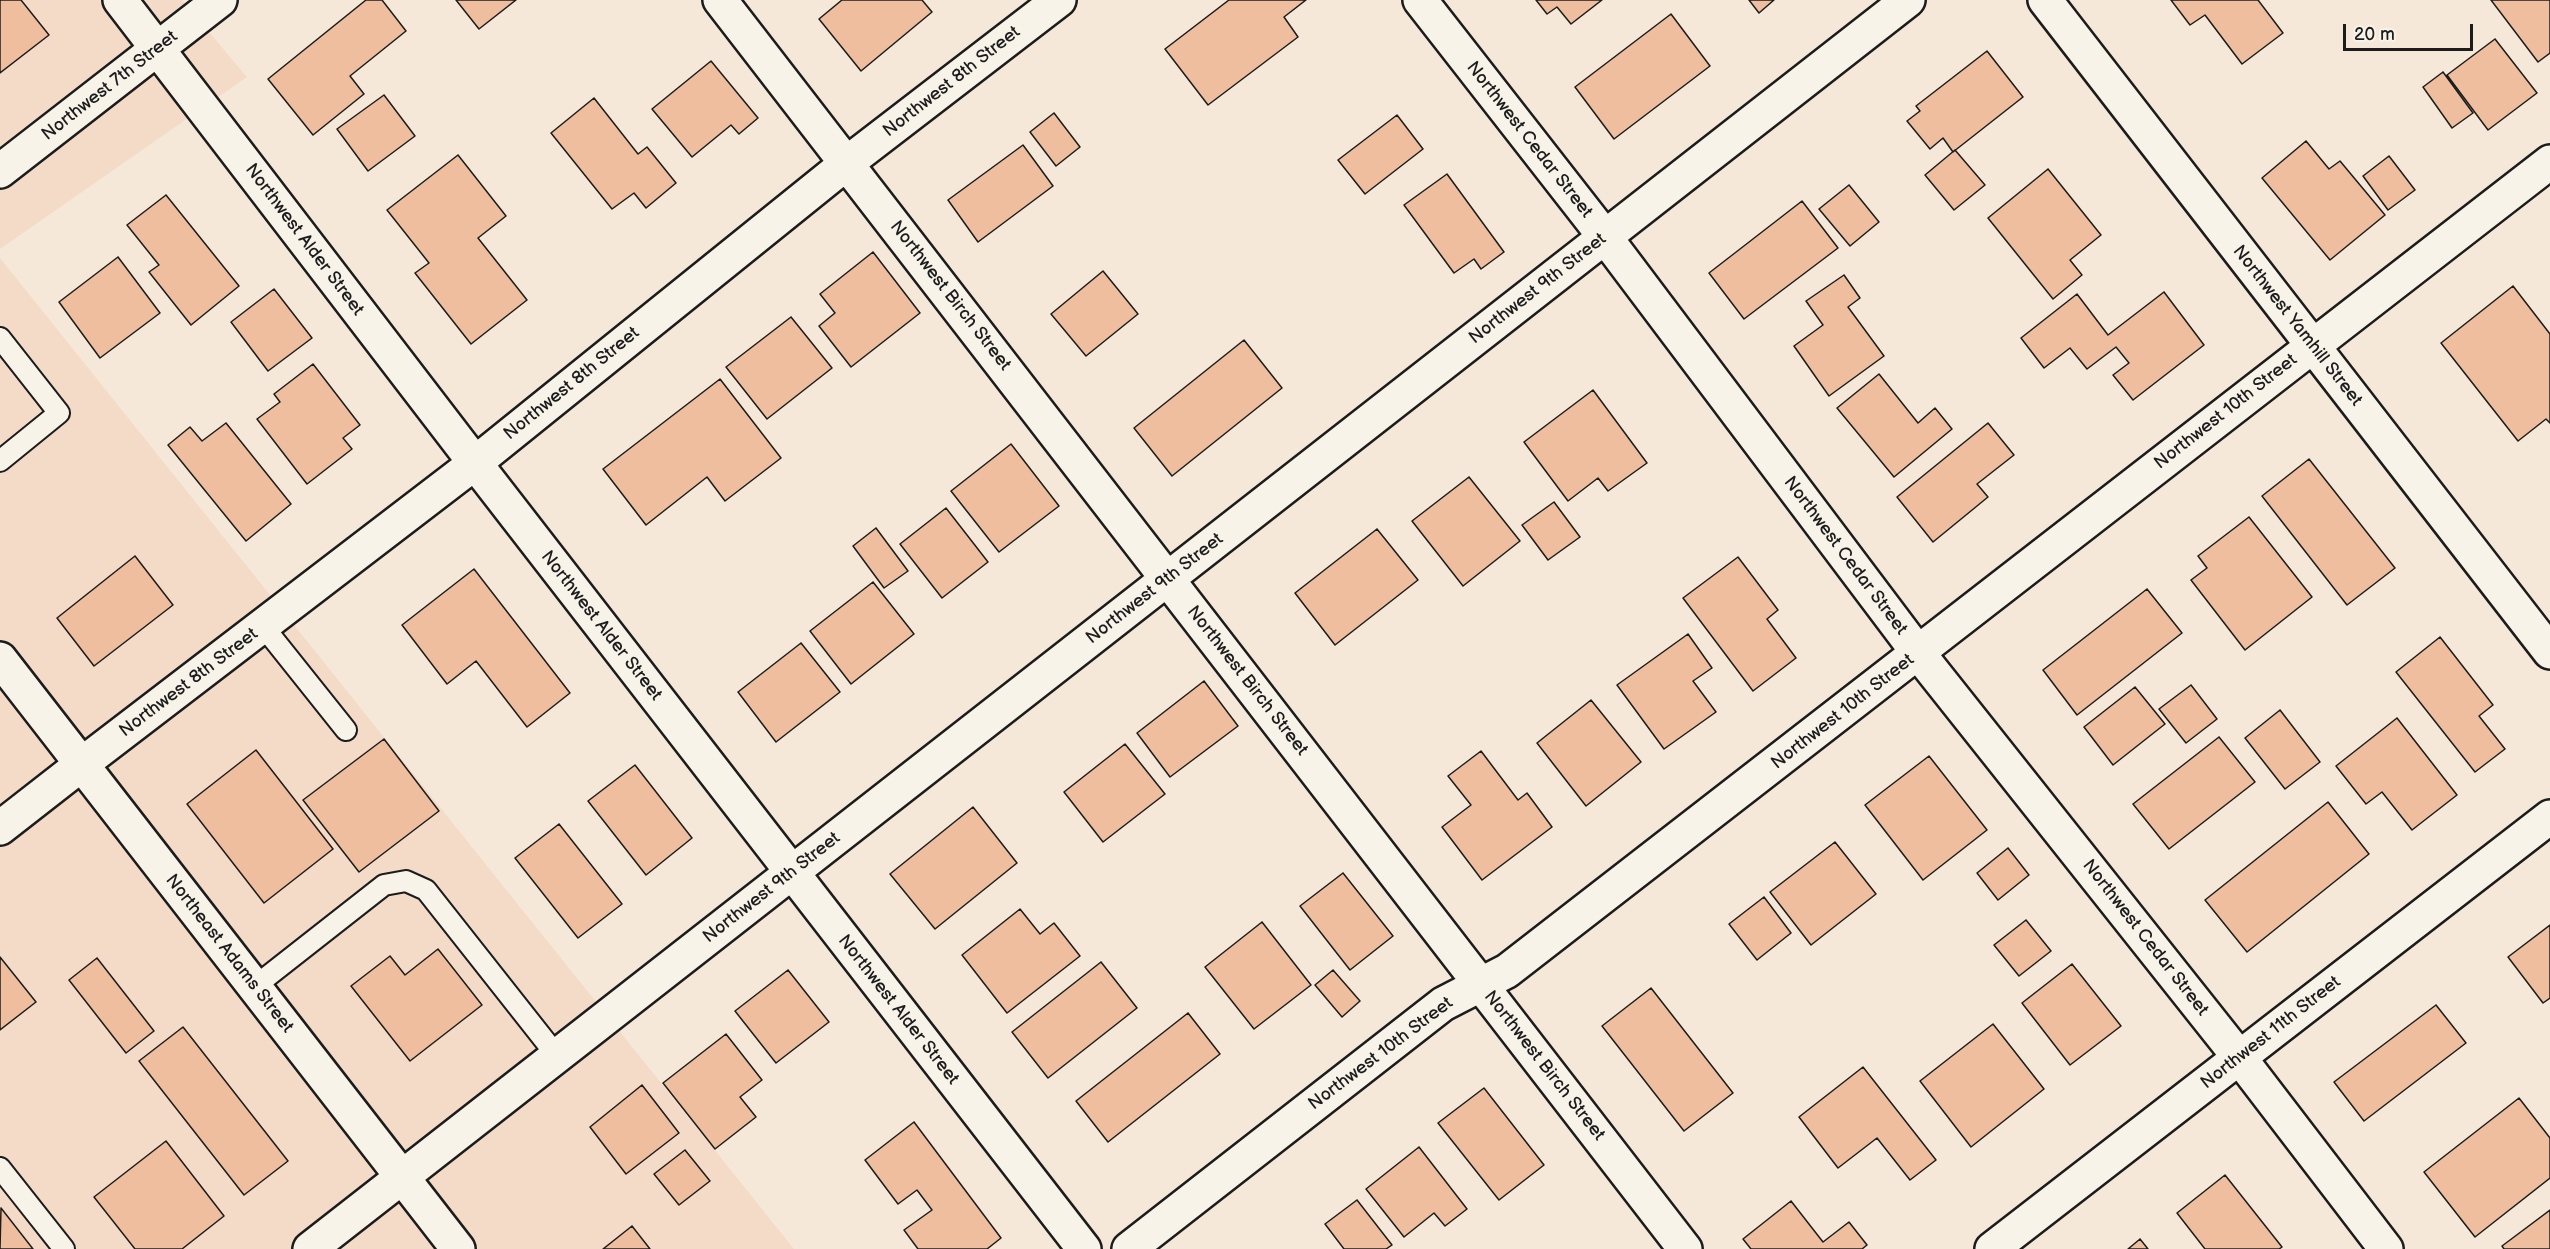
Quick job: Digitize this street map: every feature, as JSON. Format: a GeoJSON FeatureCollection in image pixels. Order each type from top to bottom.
{"type":"FeatureCollection","features":[{"type":"Feature","properties":{"kind":"main road","name":"Northwest Alder Street"},"geometry":{"type":"LineString","coordinates":[[120,0],[475,463],[1084,1249]]}},
{"type":"Feature","properties":{"kind":"main road","name":"Northwest 7th Street"},"geometry":{"type":"LineString","coordinates":[[0,171],[220,0]]}},
{"type":"Feature","properties":{"kind":"main road","name":"Northwest Birch Street"},"geometry":{"type":"LineString","coordinates":[[720,0],[1685,1249]]}},
{"type":"Feature","properties":{"kind":"main road","name":"Northwest 8th Street"},"geometry":{"type":"LineString","coordinates":[[0,828],[475,463],[847,163],[1059,0]]}},
{"type":"Feature","properties":{"kind":"main road","name":"Northwest Cedar Street"},"geometry":{"type":"LineString","coordinates":[[1420,0],[1605,237],[1919,654],[2239,1057],[2386,1249]]}},
{"type":"Feature","properties":{"kind":"main road","name":"Northwest 9th Street"},"geometry":{"type":"LineString","coordinates":[[310,1249],[1908,0]]}},
{"type":"Feature","properties":{"kind":"main road","name":"Northwest Yamhill Street"},"geometry":{"type":"LineString","coordinates":[[2045,0],[2550,652]]}},
{"type":"Feature","properties":{"kind":"main road","name":"Northwest 10th Street"},"geometry":{"type":"LineString","coordinates":[[1129,1249],[1443,1004],[1507,972],[2550,162]]}},
{"type":"Feature","properties":{"kind":"main road","name":"Northeast Adams Street"},"geometry":{"type":"LineString","coordinates":[[0,659],[458,1249]]}},
{"type":"Feature","properties":{"kind":"main road","name":"Northwest 11th Street"},"geometry":{"type":"LineString","coordinates":[[1992,1249],[2550,817]]}},
{"type":"Feature","properties":{"kind":"lane"},"geometry":{"type":"LineString","coordinates":[[0,338],[58,413],[0,461]]}},
{"type":"Feature","properties":{"kind":"lane"},"geometry":{"type":"LineString","coordinates":[[263,626],[346,730]]}},
{"type":"Feature","properties":{"kind":"lane"},"geometry":{"type":"LineString","coordinates":[[254,987],[384,885],[406,881],[426,890],[557,1056]]}},
{"type":"Feature","properties":{"kind":"lane"},"geometry":{"type":"LineString","coordinates":[[0,1168],[64,1249]]}},
{"type":"Feature","properties":{"kind":"shaded area"},"geometry":{"type":"Polygon","coordinates":[[[0,0],[182,0],[247,77],[0,249],[0,0]]]}},
{"type":"Feature","properties":{"kind":"shaded area"},"geometry":{"type":"Polygon","coordinates":[[[0,258],[794,1249],[0,1249],[0,258]]]}},
{"type":"Feature","properties":{"kind":"building"},"geometry":{"type":"Polygon","coordinates":[[[0,0],[21,0],[49,35],[0,73],[0,0]]]}},
{"type":"Feature","properties":{"kind":"building"},"geometry":{"type":"Polygon","coordinates":[[[366,0],[382,0],[406,31],[350,76],[364,94],[313,135],[268,79],[366,0]]]}},
{"type":"Feature","properties":{"kind":"building"},"geometry":{"type":"Polygon","coordinates":[[[456,0],[516,0],[479,29],[456,0]]]}},
{"type":"Feature","properties":{"kind":"building"},"geometry":{"type":"Polygon","coordinates":[[[842,0],[922,0],[932,12],[861,71],[819,19],[842,0]]]}},
{"type":"Feature","properties":{"kind":"building"},"geometry":{"type":"Polygon","coordinates":[[[1229,0],[1306,0],[1284,17],[1298,37],[1208,105],[1165,49],[1229,0]]]}},
{"type":"Feature","properties":{"kind":"building"},"geometry":{"type":"Polygon","coordinates":[[[1536,0],[1602,0],[1571,24],[1557,7],[1547,14],[1536,0]]]}},
{"type":"Feature","properties":{"kind":"building"},"geometry":{"type":"Polygon","coordinates":[[[1749,0],[1774,0],[1759,13],[1749,0]]]}},
{"type":"Feature","properties":{"kind":"building"},"geometry":{"type":"Polygon","coordinates":[[[2171,0],[2258,0],[2283,33],[2242,64],[2205,15],[2190,25],[2171,0]]]}},
{"type":"Feature","properties":{"kind":"building"},"geometry":{"type":"Polygon","coordinates":[[[2491,0],[2550,0],[2550,53],[2538,62],[2491,0]]]}},
{"type":"Feature","properties":{"kind":"building"},"geometry":{"type":"Polygon","coordinates":[[[1671,14],[1710,66],[1614,139],[1575,87],[1671,14]]]}},
{"type":"Feature","properties":{"kind":"building"},"geometry":{"type":"Polygon","coordinates":[[[2495,39],[2537,93],[2488,130],[2447,75],[2495,39]]]}},
{"type":"Feature","properties":{"kind":"building"},"geometry":{"type":"Polygon","coordinates":[[[1987,51],[2023,97],[1953,152],[1943,138],[1930,149],[1907,121],[1920,111],[1916,106],[1987,51]]]}},
{"type":"Feature","properties":{"kind":"building"},"geometry":{"type":"Polygon","coordinates":[[[711,61],[758,118],[739,134],[731,125],[692,157],[652,109],[711,61]]]}},
{"type":"Feature","properties":{"kind":"building"},"geometry":{"type":"Polygon","coordinates":[[[2443,72],[2473,113],[2452,128],[2423,87],[2443,72]]]}},
{"type":"Feature","properties":{"kind":"building"},"geometry":{"type":"Polygon","coordinates":[[[384,95],[415,136],[368,171],[337,129],[384,95]]]}},
{"type":"Feature","properties":{"kind":"building"},"geometry":{"type":"Polygon","coordinates":[[[594,98],[638,154],[647,147],[676,183],[646,208],[634,193],[612,209],[551,133],[594,98]]]}},
{"type":"Feature","properties":{"kind":"building"},"geometry":{"type":"Polygon","coordinates":[[[1054,113],[1080,147],[1056,166],[1030,132],[1054,113]]]}},
{"type":"Feature","properties":{"kind":"building"},"geometry":{"type":"Polygon","coordinates":[[[1397,115],[1423,149],[1365,194],[1338,160],[1397,115]]]}},
{"type":"Feature","properties":{"kind":"building"},"geometry":{"type":"Polygon","coordinates":[[[2306,141],[2329,169],[2340,161],[2385,215],[2330,260],[2262,178],[2306,141]]]}},
{"type":"Feature","properties":{"kind":"building"},"geometry":{"type":"Polygon","coordinates":[[[1023,145],[1053,186],[978,242],[948,200],[1023,145]]]}},
{"type":"Feature","properties":{"kind":"building"},"geometry":{"type":"Polygon","coordinates":[[[1955,150],[1985,185],[1954,210],[1925,175],[1955,150]]]}},
{"type":"Feature","properties":{"kind":"building"},"geometry":{"type":"Polygon","coordinates":[[[458,155],[506,216],[478,238],[527,300],[471,344],[415,273],[429,263],[387,210],[458,155]]]}},
{"type":"Feature","properties":{"kind":"building"},"geometry":{"type":"Polygon","coordinates":[[[2389,156],[2415,190],[2388,210],[2363,176],[2389,156]]]}},
{"type":"Feature","properties":{"kind":"building"},"geometry":{"type":"Polygon","coordinates":[[[2048,169],[2101,235],[2070,260],[2082,275],[2053,299],[1988,218],[2048,169]]]}},
{"type":"Feature","properties":{"kind":"building"},"geometry":{"type":"Polygon","coordinates":[[[1447,174],[1504,252],[1481,269],[1474,259],[1454,273],[1404,205],[1447,174]]]}},
{"type":"Feature","properties":{"kind":"building"},"geometry":{"type":"Polygon","coordinates":[[[1849,185],[1879,222],[1850,246],[1819,209],[1849,185]]]}},
{"type":"Feature","properties":{"kind":"building"},"geometry":{"type":"Polygon","coordinates":[[[166,195],[239,286],[191,325],[149,272],[159,265],[127,225],[166,195]]]}},
{"type":"Feature","properties":{"kind":"building"},"geometry":{"type":"Polygon","coordinates":[[[1802,201],[1838,248],[1744,319],[1709,273],[1802,201]]]}},
{"type":"Feature","properties":{"kind":"building"},"geometry":{"type":"Polygon","coordinates":[[[873,252],[920,313],[851,367],[819,326],[835,313],[820,294],[873,252]]]}},
{"type":"Feature","properties":{"kind":"building"},"geometry":{"type":"Polygon","coordinates":[[[118,257],[160,313],[100,358],[59,302],[118,257]]]}},
{"type":"Feature","properties":{"kind":"building"},"geometry":{"type":"Polygon","coordinates":[[[1103,271],[1138,314],[1086,356],[1051,314],[1103,271]]]}},
{"type":"Feature","properties":{"kind":"building"},"geometry":{"type":"Polygon","coordinates":[[[1844,275],[1860,298],[1848,307],[1884,356],[1829,396],[1794,346],[1823,325],[1806,301],[1844,275]]]}},
{"type":"Feature","properties":{"kind":"building"},"geometry":{"type":"Polygon","coordinates":[[[2513,286],[2550,334],[2550,423],[2546,419],[2518,441],[2441,343],[2513,286]]]}},
{"type":"Feature","properties":{"kind":"building"},"geometry":{"type":"Polygon","coordinates":[[[274,289],[312,338],[268,371],[231,322],[274,289]]]}},
{"type":"Feature","properties":{"kind":"building"},"geometry":{"type":"Polygon","coordinates":[[[2164,292],[2204,345],[2133,400],[2113,375],[2129,363],[2116,347],[2087,369],[2070,348],[2044,368],[2021,338],[2077,294],[2108,335],[2164,292]]]}},
{"type":"Feature","properties":{"kind":"building"},"geometry":{"type":"Polygon","coordinates":[[[791,317],[832,368],[767,419],[726,367],[791,317]]]}},
{"type":"Feature","properties":{"kind":"building"},"geometry":{"type":"Polygon","coordinates":[[[1244,340],[1282,388],[1172,476],[1134,428],[1244,340]]]}},
{"type":"Feature","properties":{"kind":"building"},"geometry":{"type":"Polygon","coordinates":[[[313,364],[360,425],[343,438],[352,449],[307,484],[257,419],[280,402],[274,394],[313,364]]]}},
{"type":"Feature","properties":{"kind":"building"},"geometry":{"type":"Polygon","coordinates":[[[1879,374],[1918,423],[1935,408],[1952,429],[1894,477],[1837,408],[1879,374]]]}},
{"type":"Feature","properties":{"kind":"building"},"geometry":{"type":"Polygon","coordinates":[[[720,379],[781,458],[725,501],[707,477],[646,525],[603,469],[720,379]]]}},
{"type":"Feature","properties":{"kind":"building"},"geometry":{"type":"Polygon","coordinates":[[[1593,390],[1647,463],[1608,491],[1598,478],[1568,501],[1524,442],[1593,390]]]}},
{"type":"Feature","properties":{"kind":"building"},"geometry":{"type":"Polygon","coordinates":[[[226,423],[291,504],[246,541],[168,445],[190,427],[202,441],[226,423]]]}},
{"type":"Feature","properties":{"kind":"building"},"geometry":{"type":"Polygon","coordinates":[[[1988,423],[2014,455],[1977,484],[1988,497],[1933,542],[1897,497],[1988,423]]]}},
{"type":"Feature","properties":{"kind":"building"},"geometry":{"type":"Polygon","coordinates":[[[1011,444],[1059,506],[999,552],[951,491],[1011,444]]]}},
{"type":"Feature","properties":{"kind":"building"},"geometry":{"type":"Polygon","coordinates":[[[2309,459],[2395,568],[2347,605],[2262,496],[2309,459]]]}},
{"type":"Feature","properties":{"kind":"building"},"geometry":{"type":"Polygon","coordinates":[[[1469,477],[1520,541],[1463,586],[1412,521],[1469,477]]]}},
{"type":"Feature","properties":{"kind":"building"},"geometry":{"type":"Polygon","coordinates":[[[1554,502],[1580,537],[1548,560],[1522,525],[1554,502]]]}},
{"type":"Feature","properties":{"kind":"building"},"geometry":{"type":"Polygon","coordinates":[[[946,508],[988,562],[942,598],[900,544],[946,508]]]}},
{"type":"Feature","properties":{"kind":"building"},"geometry":{"type":"Polygon","coordinates":[[[2249,517],[2312,597],[2245,650],[2191,580],[2207,568],[2198,556],[2249,517]]]}},
{"type":"Feature","properties":{"kind":"building"},"geometry":{"type":"Polygon","coordinates":[[[876,528],[908,571],[884,588],[853,546],[876,528]]]}},
{"type":"Feature","properties":{"kind":"building"},"geometry":{"type":"Polygon","coordinates":[[[1377,529],[1418,580],[1335,645],[1295,593],[1377,529]]]}},
{"type":"Feature","properties":{"kind":"building"},"geometry":{"type":"Polygon","coordinates":[[[135,556],[173,605],[94,666],[57,618],[135,556]]]}},
{"type":"Feature","properties":{"kind":"building"},"geometry":{"type":"Polygon","coordinates":[[[1738,557],[1778,610],[1767,619],[1796,658],[1753,691],[1683,598],[1738,557]]]}},
{"type":"Feature","properties":{"kind":"building"},"geometry":{"type":"Polygon","coordinates":[[[474,569],[570,693],[527,727],[476,661],[447,684],[402,625],[474,569]]]}},
{"type":"Feature","properties":{"kind":"building"},"geometry":{"type":"Polygon","coordinates":[[[873,582],[914,634],[851,684],[810,631],[873,582]]]}},
{"type":"Feature","properties":{"kind":"building"},"geometry":{"type":"Polygon","coordinates":[[[2147,589],[2182,633],[2077,715],[2043,670],[2147,589]]]}},
{"type":"Feature","properties":{"kind":"building"},"geometry":{"type":"Polygon","coordinates":[[[1688,634],[1712,668],[1693,681],[1716,712],[1664,749],[1617,685],[1688,634]]]}},
{"type":"Feature","properties":{"kind":"building"},"geometry":{"type":"Polygon","coordinates":[[[2440,637],[2493,705],[2479,716],[2505,749],[2475,772],[2396,672],[2440,637]]]}},
{"type":"Feature","properties":{"kind":"building"},"geometry":{"type":"Polygon","coordinates":[[[801,643],[840,692],[776,742],[738,692],[801,643]]]}},
{"type":"Feature","properties":{"kind":"building"},"geometry":{"type":"Polygon","coordinates":[[[1204,681],[1238,726],[1170,777],[1137,733],[1204,681]]]}},
{"type":"Feature","properties":{"kind":"building"},"geometry":{"type":"Polygon","coordinates":[[[2191,685],[2217,719],[2186,743],[2159,709],[2191,685]]]}},
{"type":"Feature","properties":{"kind":"building"},"geometry":{"type":"Polygon","coordinates":[[[2135,687],[2165,724],[2113,765],[2084,727],[2135,687]]]}},
{"type":"Feature","properties":{"kind":"building"},"geometry":{"type":"Polygon","coordinates":[[[1591,700],[1641,762],[1586,806],[1537,743],[1591,700]]]}},
{"type":"Feature","properties":{"kind":"building"},"geometry":{"type":"Polygon","coordinates":[[[2280,710],[2320,762],[2285,789],[2245,738],[2280,710]]]}},
{"type":"Feature","properties":{"kind":"building"},"geometry":{"type":"Polygon","coordinates":[[[2397,718],[2457,795],[2412,830],[2382,792],[2366,804],[2336,766],[2397,718]]]}},
{"type":"Feature","properties":{"kind":"building"},"geometry":{"type":"Polygon","coordinates":[[[2219,737],[2255,782],[2169,849],[2133,804],[2219,737]]]}},
{"type":"Feature","properties":{"kind":"building"},"geometry":{"type":"Polygon","coordinates":[[[384,739],[439,811],[359,872],[303,800],[384,739]]]}},
{"type":"Feature","properties":{"kind":"building"},"geometry":{"type":"Polygon","coordinates":[[[1125,744],[1165,794],[1103,842],[1064,792],[1125,744]]]}},
{"type":"Feature","properties":{"kind":"building"},"geometry":{"type":"Polygon","coordinates":[[[256,750],[333,849],[264,903],[187,804],[256,750]]]}},
{"type":"Feature","properties":{"kind":"building"},"geometry":{"type":"Polygon","coordinates":[[[1481,751],[1518,800],[1527,793],[1552,827],[1482,880],[1442,827],[1471,805],[1448,776],[1481,751]]]}},
{"type":"Feature","properties":{"kind":"building"},"geometry":{"type":"Polygon","coordinates":[[[1929,756],[1987,830],[1923,880],[1865,805],[1929,756]]]}},
{"type":"Feature","properties":{"kind":"building"},"geometry":{"type":"Polygon","coordinates":[[[635,765],[692,838],[646,875],[588,801],[635,765]]]}},
{"type":"Feature","properties":{"kind":"building"},"geometry":{"type":"Polygon","coordinates":[[[2328,802],[2369,854],[2247,952],[2205,900],[2328,802]]]}},
{"type":"Feature","properties":{"kind":"building"},"geometry":{"type":"Polygon","coordinates":[[[973,807],[1017,863],[935,929],[890,874],[973,807]]]}},
{"type":"Feature","properties":{"kind":"building"},"geometry":{"type":"Polygon","coordinates":[[[559,824],[622,904],[578,938],[515,858],[559,824]]]}},
{"type":"Feature","properties":{"kind":"building"},"geometry":{"type":"Polygon","coordinates":[[[1835,842],[1876,894],[1811,945],[1770,892],[1835,842]]]}},
{"type":"Feature","properties":{"kind":"building"},"geometry":{"type":"Polygon","coordinates":[[[2008,848],[2029,875],[1998,900],[1977,873],[2008,848]]]}},
{"type":"Feature","properties":{"kind":"building"},"geometry":{"type":"Polygon","coordinates":[[[1343,873],[1393,936],[1350,970],[1300,906],[1343,873]]]}},
{"type":"Feature","properties":{"kind":"building"},"geometry":{"type":"Polygon","coordinates":[[[1764,897],[1791,933],[1757,960],[1729,924],[1764,897]]]}},
{"type":"Feature","properties":{"kind":"building"},"geometry":{"type":"Polygon","coordinates":[[[1020,909],[1040,934],[1054,923],[1080,956],[1007,1013],[962,955],[1020,909]]]}},
{"type":"Feature","properties":{"kind":"building"},"geometry":{"type":"Polygon","coordinates":[[[2026,920],[2051,951],[2019,976],[1994,945],[2026,920]]]}},
{"type":"Feature","properties":{"kind":"building"},"geometry":{"type":"Polygon","coordinates":[[[1262,922],[1311,985],[1254,1029],[1205,967],[1262,922]]]}},
{"type":"Feature","properties":{"kind":"building"},"geometry":{"type":"Polygon","coordinates":[[[2550,925],[2550,998],[2543,1003],[2508,957],[2550,925]]]}},
{"type":"Feature","properties":{"kind":"building"},"geometry":{"type":"Polygon","coordinates":[[[438,949],[482,1005],[410,1061],[351,986],[390,956],[405,975],[438,949]]]}},
{"type":"Feature","properties":{"kind":"building"},"geometry":{"type":"Polygon","coordinates":[[[0,957],[36,1002],[0,1030],[0,957]]]}},
{"type":"Feature","properties":{"kind":"building"},"geometry":{"type":"Polygon","coordinates":[[[97,958],[154,1031],[126,1053],[69,980],[97,958]]]}},
{"type":"Feature","properties":{"kind":"building"},"geometry":{"type":"Polygon","coordinates":[[[1101,962],[1137,1008],[1048,1078],[1012,1032],[1101,962]]]}},
{"type":"Feature","properties":{"kind":"building"},"geometry":{"type":"Polygon","coordinates":[[[2072,964],[2121,1026],[2070,1065],[2022,1003],[2072,964]]]}},
{"type":"Feature","properties":{"kind":"building"},"geometry":{"type":"Polygon","coordinates":[[[788,970],[829,1022],[776,1063],[735,1011],[788,970]]]}},
{"type":"Feature","properties":{"kind":"building"},"geometry":{"type":"Polygon","coordinates":[[[1333,970],[1360,1001],[1342,1017],[1315,985],[1333,970]]]}},
{"type":"Feature","properties":{"kind":"building"},"geometry":{"type":"Polygon","coordinates":[[[1651,988],[1733,1093],[1684,1131],[1602,1026],[1651,988]]]}},
{"type":"Feature","properties":{"kind":"building"},"geometry":{"type":"Polygon","coordinates":[[[2436,1005],[2466,1043],[2364,1121],[2334,1082],[2436,1005]]]}},
{"type":"Feature","properties":{"kind":"building"},"geometry":{"type":"Polygon","coordinates":[[[1188,1013],[1220,1054],[1108,1142],[1076,1101],[1188,1013]]]}},
{"type":"Feature","properties":{"kind":"building"},"geometry":{"type":"Polygon","coordinates":[[[1993,1024],[2044,1089],[1971,1147],[1920,1081],[1993,1024]]]}},
{"type":"Feature","properties":{"kind":"building"},"geometry":{"type":"Polygon","coordinates":[[[183,1027],[288,1161],[244,1195],[139,1061],[183,1027]]]}},
{"type":"Feature","properties":{"kind":"building"},"geometry":{"type":"Polygon","coordinates":[[[726,1034],[762,1080],[740,1097],[756,1117],[715,1149],[663,1083],[726,1034]]]}},
{"type":"Feature","properties":{"kind":"building"},"geometry":{"type":"Polygon","coordinates":[[[1863,1067],[1936,1160],[1910,1180],[1877,1138],[1838,1168],[1799,1117],[1863,1067]]]}},
{"type":"Feature","properties":{"kind":"building"},"geometry":{"type":"Polygon","coordinates":[[[642,1085],[679,1133],[626,1174],[590,1127],[642,1085]]]}},
{"type":"Feature","properties":{"kind":"building"},"geometry":{"type":"Polygon","coordinates":[[[1484,1088],[1544,1165],[1499,1200],[1438,1123],[1484,1088]]]}},
{"type":"Feature","properties":{"kind":"building"},"geometry":{"type":"Polygon","coordinates":[[[2519,1098],[2550,1138],[2550,1178],[2475,1237],[2424,1172],[2519,1098]]]}},
{"type":"Feature","properties":{"kind":"building"},"geometry":{"type":"Polygon","coordinates":[[[914,1122],[1001,1238],[987,1249],[918,1249],[904,1230],[932,1210],[917,1190],[898,1204],[865,1160],[914,1122]]]}},
{"type":"Feature","properties":{"kind":"building"},"geometry":{"type":"Polygon","coordinates":[[[166,1141],[224,1216],[182,1249],[135,1249],[94,1197],[166,1141]]]}},
{"type":"Feature","properties":{"kind":"building"},"geometry":{"type":"Polygon","coordinates":[[[1419,1147],[1467,1209],[1445,1226],[1434,1213],[1404,1237],[1366,1189],[1419,1147]]]}},
{"type":"Feature","properties":{"kind":"building"},"geometry":{"type":"Polygon","coordinates":[[[685,1150],[710,1181],[679,1205],[654,1174],[685,1150]]]}},
{"type":"Feature","properties":{"kind":"building"},"geometry":{"type":"Polygon","coordinates":[[[2225,1175],[2282,1247],[2279,1249],[2205,1249],[2177,1213],[2225,1175]]]}},
{"type":"Feature","properties":{"kind":"building"},"geometry":{"type":"Polygon","coordinates":[[[1357,1200],[1392,1245],[1386,1249],[1344,1249],[1325,1224],[1357,1200]]]}},
{"type":"Feature","properties":{"kind":"building"},"geometry":{"type":"Polygon","coordinates":[[[1791,1201],[1823,1242],[1849,1222],[1867,1245],[1862,1249],[1751,1249],[1743,1239],[1791,1201]]]}},
{"type":"Feature","properties":{"kind":"building"},"geometry":{"type":"Polygon","coordinates":[[[1,1208],[33,1249],[0,1249],[1,1208]]]}},
{"type":"Feature","properties":{"kind":"building"},"geometry":{"type":"Polygon","coordinates":[[[2550,1210],[2550,1249],[2504,1249],[2502,1246],[2550,1210]]]}},
{"type":"Feature","properties":{"kind":"building"},"geometry":{"type":"Polygon","coordinates":[[[632,1226],[650,1249],[603,1249],[632,1226]]]}},
{"type":"Feature","properties":{"kind":"building"},"geometry":{"type":"Polygon","coordinates":[[[2140,1239],[2148,1249],[2128,1249],[2140,1239]]]}}]}
